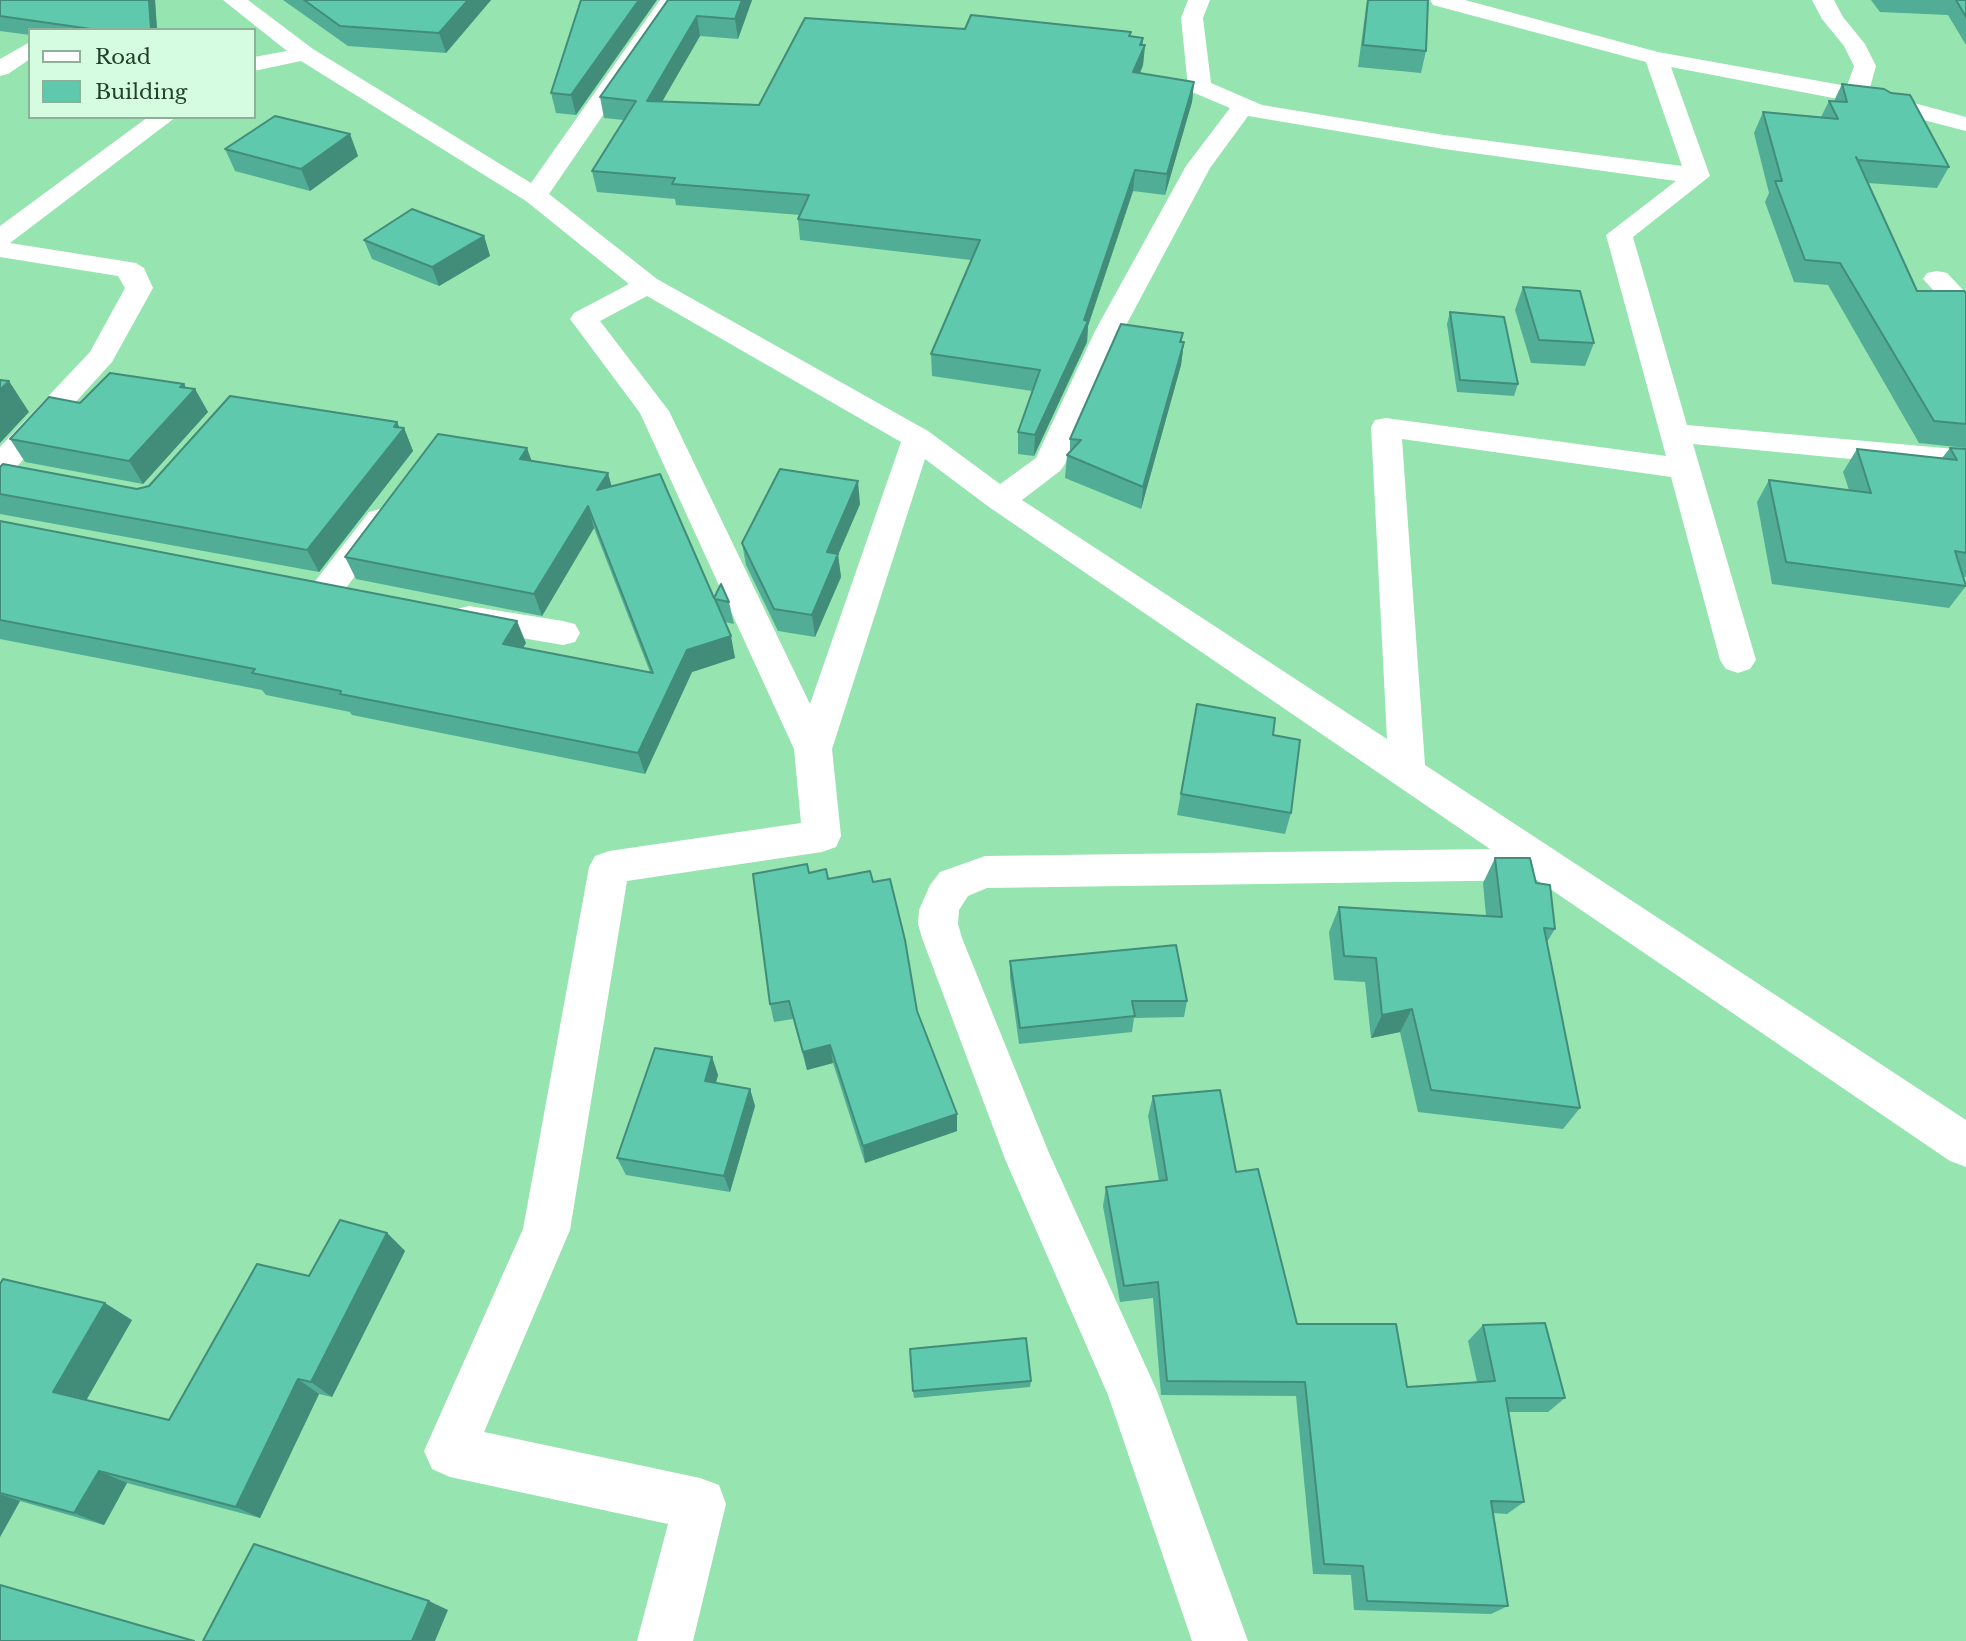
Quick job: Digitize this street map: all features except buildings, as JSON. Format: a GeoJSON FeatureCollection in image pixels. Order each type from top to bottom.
{"type":"FeatureCollection","features":[{"type":"Feature","properties":{"kind":"street"},"geometry":{"type":"LineString","coordinates":[[536,196],[671,0]]}},
{"type":"Feature","properties":{"kind":"street"},"geometry":{"type":"LineString","coordinates":[[1199,0],[1192,18],[1200,87],[1256,111],[1444,142],[1698,176]]}},
{"type":"Feature","properties":{"kind":"street"},"geometry":{"type":"LineString","coordinates":[[1441,0],[1656,58],[1856,94],[1966,124]]}},
{"type":"Feature","properties":{"kind":"street"},"geometry":{"type":"LineString","coordinates":[[1517,0],[1568,34]]}},
{"type":"Feature","properties":{"kind":"street"},"geometry":{"type":"LineString","coordinates":[[1823,0],[1833,19],[1854,44],[1864,66],[1856,94]]}},
{"type":"Feature","properties":{"kind":"street"},"geometry":{"type":"LineString","coordinates":[[224,7],[536,196],[647,285],[917,438],[1000,500],[1966,1146]]}},
{"type":"Feature","properties":{"kind":"street"},"geometry":{"type":"LineString","coordinates":[[0,41],[28,47]]}},
{"type":"Feature","properties":{"kind":"street"},"geometry":{"type":"LineString","coordinates":[[0,69],[28,48]]}},
{"type":"Feature","properties":{"kind":"street"},"geometry":{"type":"LineString","coordinates":[[256,64],[305,54]]}},
{"type":"Feature","properties":{"kind":"street"},"geometry":{"type":"LineString","coordinates":[[1656,58],[1698,176]]}},
{"type":"Feature","properties":{"kind":"street"},"geometry":{"type":"LineString","coordinates":[[1000,500],[1049,464],[1109,331],[1198,166],[1244,106]]}},
{"type":"Feature","properties":{"kind":"street"},"geometry":{"type":"LineString","coordinates":[[0,238],[161,119]]}},
{"type":"Feature","properties":{"kind":"street"},"geometry":{"type":"LineString","coordinates":[[1698,176],[1619,235],[1738,660]]}},
{"type":"Feature","properties":{"kind":"street"},"geometry":{"type":"LineString","coordinates":[[0,249],[126,269],[134,274],[139,288],[102,356],[8,470]]}},
{"type":"Feature","properties":{"kind":"street"},"geometry":{"type":"LineString","coordinates":[[1937,279],[1966,309]]}},
{"type":"Feature","properties":{"kind":"street"},"geometry":{"type":"LineString","coordinates":[[647,285],[584,318],[654,411],[813,749],[822,836],[609,867],[545,1230],[450,1451],[700,1504],[665,1641]]}},
{"type":"Feature","properties":{"kind":"street"},"geometry":{"type":"LineString","coordinates":[[1407,770],[1386,427],[1685,468]]}},
{"type":"Feature","properties":{"kind":"street"},"geometry":{"type":"LineString","coordinates":[[1675,433],[1966,460]]}},
{"type":"Feature","properties":{"kind":"street"},"geometry":{"type":"LineString","coordinates":[[813,749],[917,438]]}},
{"type":"Feature","properties":{"kind":"street"},"geometry":{"type":"LineString","coordinates":[[365,596],[315,586],[400,494]]}},
{"type":"Feature","properties":{"kind":"street"},"geometry":{"type":"LineString","coordinates":[[441,612],[521,628],[563,633]]}},
{"type":"Feature","properties":{"kind":"street"},"geometry":{"type":"LineString","coordinates":[[1220,1641],[1132,1391],[1028,1159],[942,938],[939,910],[944,897],[954,884],[985,872],[1541,864]]}}]}
